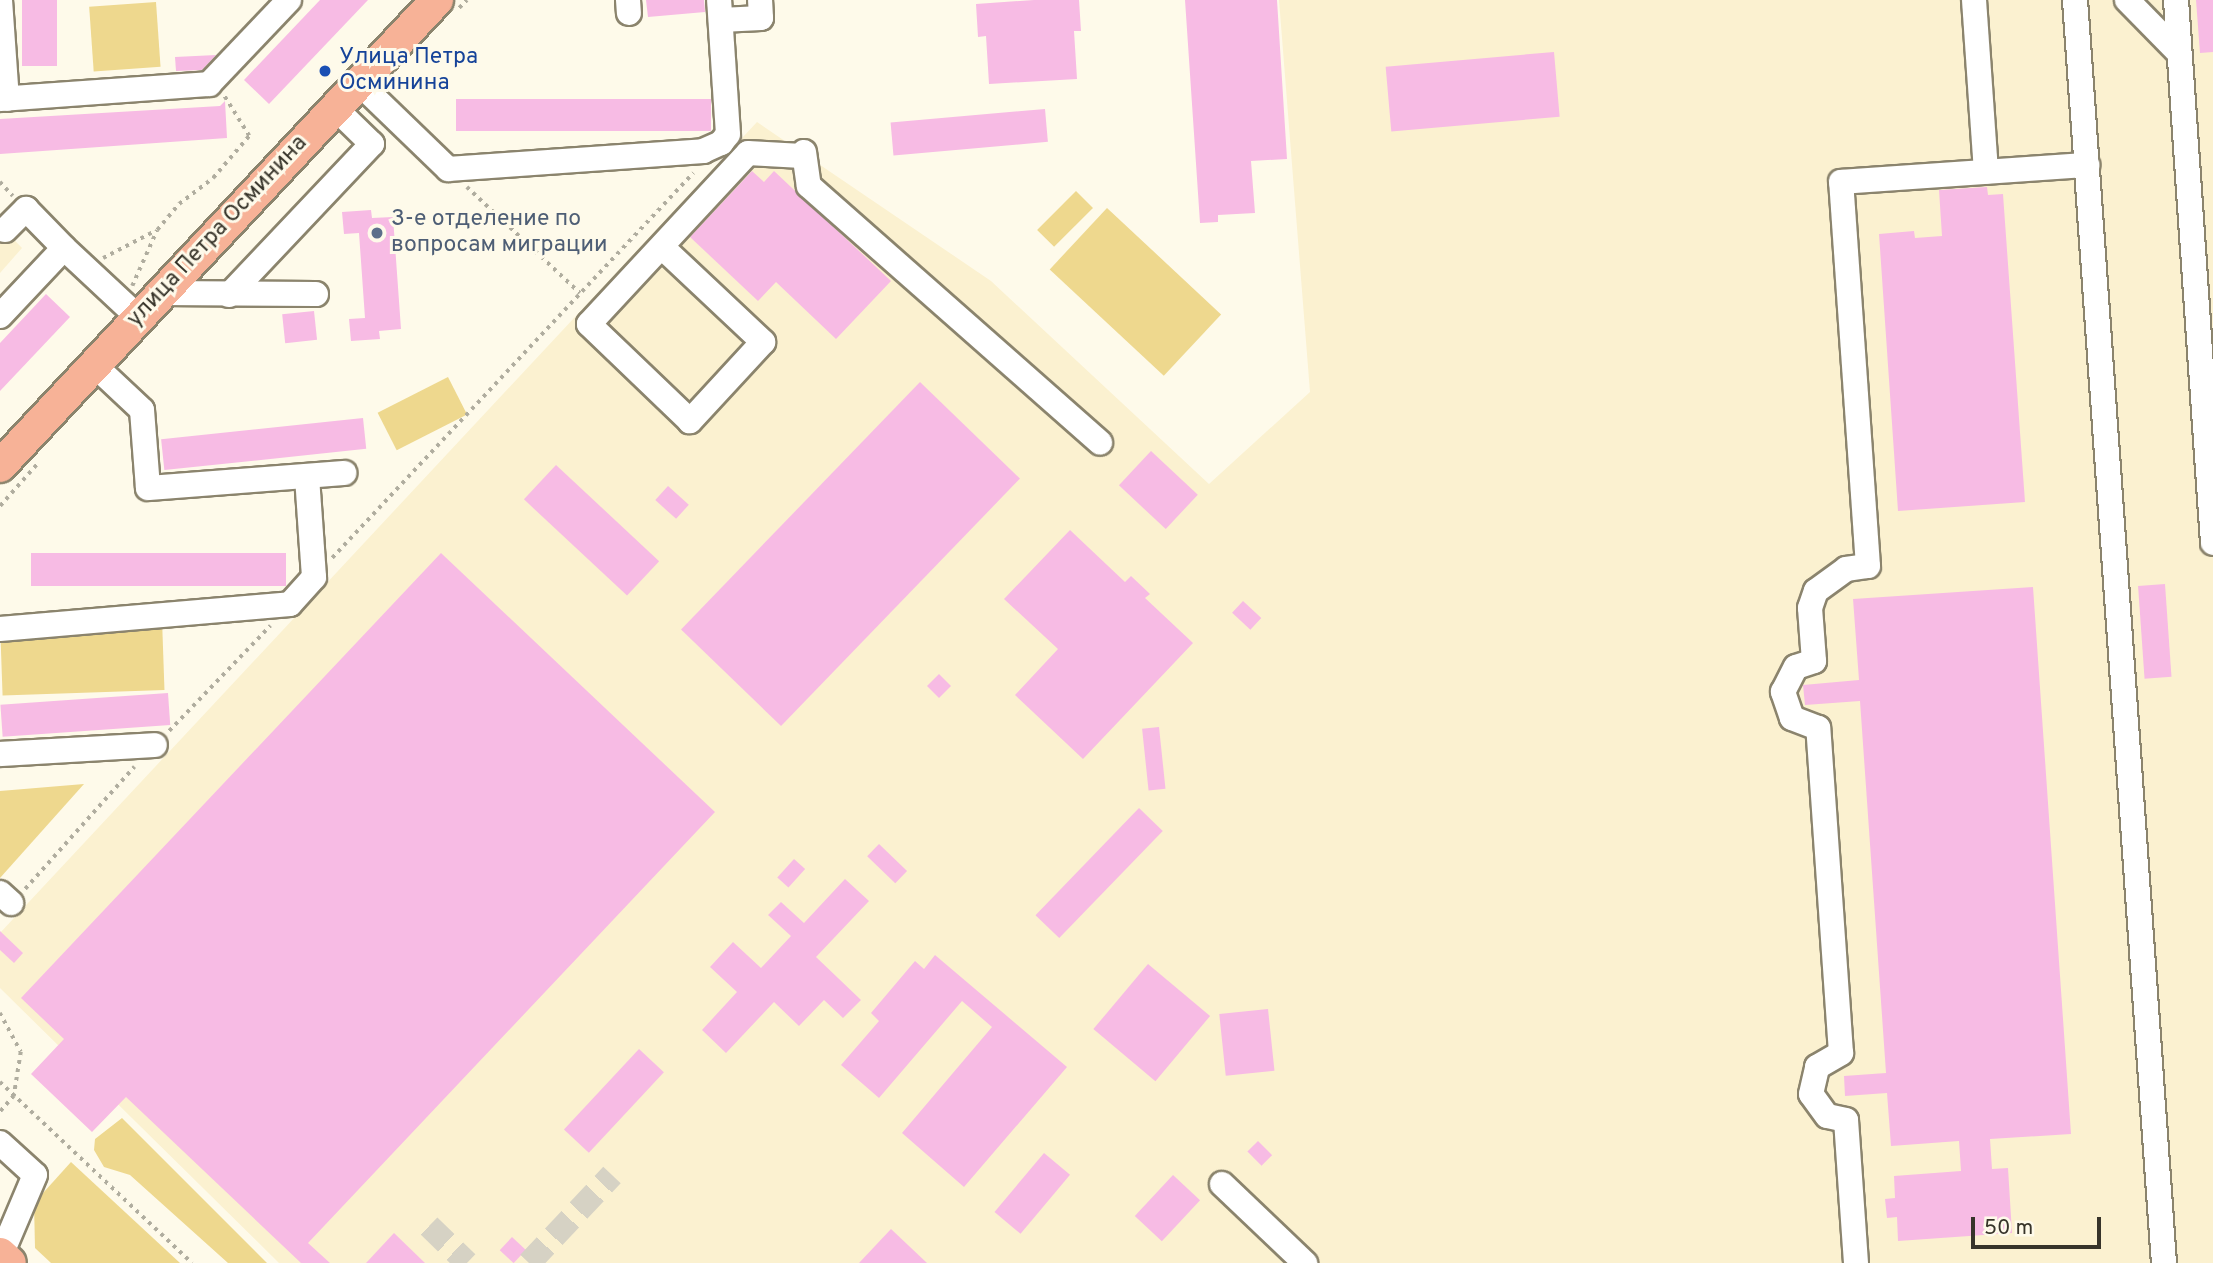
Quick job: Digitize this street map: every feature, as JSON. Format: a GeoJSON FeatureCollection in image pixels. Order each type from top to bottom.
{"type":"FeatureCollection","features":[{"type":"Feature","properties":{"kind":"main road","name":"улица Петра Осминина"},"geometry":{"type":"LineString","coordinates":[[0,466],[93,364],[131,311],[159,293],[437,0]]}},
{"type":"Feature","properties":{"kind":"lane"},"geometry":{"type":"LineString","coordinates":[[0,0],[4,99],[209,84],[289,0]]}},
{"type":"Feature","properties":{"kind":"lane"},"geometry":{"type":"LineString","coordinates":[[359,83],[448,169],[703,151],[721,143],[729,123],[720,10],[761,18],[760,0]]}},
{"type":"Feature","properties":{"kind":"lane"},"geometry":{"type":"LineString","coordinates":[[1973,0],[1986,172]]}},
{"type":"Feature","properties":{"kind":"lane"},"geometry":{"type":"LineString","coordinates":[[2075,0],[2164,1263]]}},
{"type":"Feature","properties":{"kind":"lane"},"geometry":{"type":"LineString","coordinates":[[2127,0],[2179,53]]}},
{"type":"Feature","properties":{"kind":"lane"},"geometry":{"type":"LineString","coordinates":[[2176,0],[2213,543]]}},
{"type":"Feature","properties":{"kind":"lane"},"geometry":{"type":"LineString","coordinates":[[229,295],[372,144],[335,108]]}},
{"type":"Feature","properties":{"kind":"lane"},"geometry":{"type":"LineString","coordinates":[[662,247],[762,342],[690,421],[589,324],[748,153],[803,154],[809,186],[1100,443]]}},
{"type":"Feature","properties":{"kind":"lane"},"geometry":{"type":"LineString","coordinates":[[1856,1263],[1846,1120],[1827,1116],[1811,1094],[1816,1067],[1841,1053],[1818,728],[1792,718],[1783,692],[1796,667],[1814,661],[1810,607],[1816,591],[1846,569],[1868,566],[1841,182],[2087,165]]}},
{"type":"Feature","properties":{"kind":"lane"},"geometry":{"type":"LineString","coordinates":[[5,230],[26,209],[131,311]]}},
{"type":"Feature","properties":{"kind":"lane"},"geometry":{"type":"LineString","coordinates":[[0,316],[64,248]]}},
{"type":"Feature","properties":{"kind":"lane"},"geometry":{"type":"LineString","coordinates":[[159,293],[316,294]]}},
{"type":"Feature","properties":{"kind":"lane"},"geometry":{"type":"LineString","coordinates":[[93,364],[142,410],[148,488],[344,473]]}},
{"type":"Feature","properties":{"kind":"lane"},"geometry":{"type":"LineString","coordinates":[[0,629],[290,604],[314,577],[306,476]]}},
{"type":"Feature","properties":{"kind":"lane"},"geometry":{"type":"LineString","coordinates":[[0,754],[155,745]]}},
{"type":"Feature","properties":{"kind":"lane"},"geometry":{"type":"LineString","coordinates":[[0,1143],[35,1175],[4,1257]]}},
{"type":"Feature","properties":{"kind":"lane"},"geometry":{"type":"LineString","coordinates":[[1222,1184],[1305,1263]]}},
{"type":"Feature","properties":{"kind":"path"},"geometry":{"type":"LineString","coordinates":[[131,311],[157,230],[179,204],[213,178],[249,136],[213,80]]}},
{"type":"Feature","properties":{"kind":"path"},"geometry":{"type":"LineString","coordinates":[[314,577],[721,143]]}},
{"type":"Feature","properties":{"kind":"path"},"geometry":{"type":"LineString","coordinates":[[448,169],[580,293]]}},
{"type":"Feature","properties":{"kind":"path"},"geometry":{"type":"LineString","coordinates":[[85,267],[157,230]]}},
{"type":"Feature","properties":{"kind":"path"},"geometry":{"type":"LineString","coordinates":[[6,898],[290,604]]}},
{"type":"Feature","properties":{"kind":"path"},"geometry":{"type":"LineString","coordinates":[[0,1013],[21,1052],[15,1096],[0,1112]]}},
{"type":"Feature","properties":{"kind":"path"},"geometry":{"type":"LineString","coordinates":[[0,1082],[192,1263]]}},
{"type":"Feature","properties":{"kind":"shaded area"},"geometry":{"type":"Polygon","coordinates":[[[1279,0],[2213,0],[2213,1263],[279,1263],[0,988],[0,933],[757,122],[991,281],[1209,484],[1310,392],[1279,0]]]}},
{"type":"Feature","properties":{"kind":"shaded area"},"geometry":{"type":"Polygon","coordinates":[[[156,2],[161,67],[94,72],[89,7],[156,2]]]}},
{"type":"Feature","properties":{"kind":"shaded area"},"geometry":{"type":"Polygon","coordinates":[[[1076,191],[1093,208],[1054,247],[1037,230],[1076,191]]]}},
{"type":"Feature","properties":{"kind":"shaded area"},"geometry":{"type":"Polygon","coordinates":[[[1107,208],[1221,314],[1164,376],[1050,269],[1107,208]]]}},
{"type":"Feature","properties":{"kind":"shaded area"},"geometry":{"type":"Polygon","coordinates":[[[0,225],[22,248],[0,273],[0,225]]]}},
{"type":"Feature","properties":{"kind":"shaded area"},"geometry":{"type":"Polygon","coordinates":[[[448,377],[467,414],[397,450],[378,413],[448,377]]]}},
{"type":"Feature","properties":{"kind":"shaded area"},"geometry":{"type":"Polygon","coordinates":[[[162,619],[164,690],[3,696],[0,625],[162,619]]]}},
{"type":"Feature","properties":{"kind":"shaded area"},"geometry":{"type":"Polygon","coordinates":[[[84,784],[0,878],[0,791],[84,784]]]}},
{"type":"Feature","properties":{"kind":"shaded area"},"geometry":{"type":"Polygon","coordinates":[[[122,1118],[267,1263],[228,1263],[130,1175],[104,1167],[94,1150],[95,1139],[122,1118]]]}},
{"type":"Feature","properties":{"kind":"shaded area"},"geometry":{"type":"Polygon","coordinates":[[[71,1162],[180,1263],[51,1263],[35,1248],[34,1203],[71,1162]]]}},
{"type":"Feature","properties":{"kind":"building"},"geometry":{"type":"Polygon","coordinates":[[[22,0],[57,0],[57,66],[22,66],[22,0]]]}},
{"type":"Feature","properties":{"kind":"building"},"geometry":{"type":"Polygon","coordinates":[[[320,0],[368,0],[269,104],[244,80],[320,0]]]}},
{"type":"Feature","properties":{"kind":"building"},"geometry":{"type":"Polygon","coordinates":[[[646,0],[704,0],[705,12],[648,17],[646,0]]]}},
{"type":"Feature","properties":{"kind":"building"},"geometry":{"type":"Polygon","coordinates":[[[1079,0],[1081,31],[1074,31],[1077,79],[989,84],[986,36],[978,37],[976,4],[1079,0]]]}},
{"type":"Feature","properties":{"kind":"building"},"geometry":{"type":"Polygon","coordinates":[[[1185,0],[1277,0],[1287,159],[1251,161],[1255,213],[1218,215],[1218,222],[1200,223],[1185,0]]]}},
{"type":"Feature","properties":{"kind":"building"},"geometry":{"type":"Polygon","coordinates":[[[2196,0],[2213,0],[2213,52],[2200,53],[2196,0]]]}},
{"type":"Feature","properties":{"kind":"building"},"geometry":{"type":"Polygon","coordinates":[[[1554,52],[1560,117],[1391,131],[1386,67],[1554,52]]]}},
{"type":"Feature","properties":{"kind":"building"},"geometry":{"type":"Polygon","coordinates":[[[216,55],[202,70],[176,71],[175,57],[216,55]]]}},
{"type":"Feature","properties":{"kind":"building"},"geometry":{"type":"Polygon","coordinates":[[[456,99],[711,99],[711,131],[456,131],[456,99]]]}},
{"type":"Feature","properties":{"kind":"building"},"geometry":{"type":"Polygon","coordinates":[[[225,101],[227,138],[0,154],[0,119],[220,106],[225,101]]]}},
{"type":"Feature","properties":{"kind":"building"},"geometry":{"type":"Polygon","coordinates":[[[1045,109],[1048,142],[893,155],[891,123],[1045,109]]]}},
{"type":"Feature","properties":{"kind":"building"},"geometry":{"type":"Polygon","coordinates":[[[752,171],[764,182],[774,171],[891,281],[836,339],[776,282],[758,301],[690,237],[752,171]]]}},
{"type":"Feature","properties":{"kind":"building"},"geometry":{"type":"Polygon","coordinates":[[[1987,187],[1988,195],[2003,194],[2025,502],[1898,511],[1879,234],[1914,231],[1915,238],[1942,236],[1939,190],[1987,187]]]}},
{"type":"Feature","properties":{"kind":"building"},"geometry":{"type":"Polygon","coordinates":[[[371,210],[372,218],[393,217],[401,329],[379,331],[380,339],[351,341],[349,319],[365,318],[359,233],[344,234],[342,212],[371,210]]]}},
{"type":"Feature","properties":{"kind":"building"},"geometry":{"type":"Polygon","coordinates":[[[46,294],[70,317],[0,391],[0,343],[46,294]]]}},
{"type":"Feature","properties":{"kind":"building"},"geometry":{"type":"Polygon","coordinates":[[[314,311],[317,340],[285,343],[282,314],[314,311]]]}},
{"type":"Feature","properties":{"kind":"building"},"geometry":{"type":"Polygon","coordinates":[[[920,382],[1020,479],[781,726],[681,629],[920,382]]]}},
{"type":"Feature","properties":{"kind":"building"},"geometry":{"type":"Polygon","coordinates":[[[363,418],[366,449],[164,470],[161,439],[363,418]]]}},
{"type":"Feature","properties":{"kind":"building"},"geometry":{"type":"Polygon","coordinates":[[[1151,451],[1198,495],[1166,529],[1119,485],[1151,451]]]}},
{"type":"Feature","properties":{"kind":"building"},"geometry":{"type":"Polygon","coordinates":[[[556,465],[659,561],[627,596],[524,499],[556,465]]]}},
{"type":"Feature","properties":{"kind":"building"},"geometry":{"type":"Polygon","coordinates":[[[668,486],[689,505],[676,519],[655,500],[668,486]]]}},
{"type":"Feature","properties":{"kind":"building"},"geometry":{"type":"Polygon","coordinates":[[[1070,530],[1125,582],[1131,576],[1150,594],[1145,598],[1193,643],[1083,759],[1015,695],[1058,649],[1004,599],[1070,530]]]}},
{"type":"Feature","properties":{"kind":"building"},"geometry":{"type":"Polygon","coordinates":[[[31,553],[286,553],[286,586],[31,586],[31,553]]]}},
{"type":"Feature","properties":{"kind":"building"},"geometry":{"type":"Polygon","coordinates":[[[441,553],[715,812],[308,1243],[330,1263],[301,1263],[126,1097],[92,1132],[31,1074],[64,1039],[21,998],[441,553]]]}},
{"type":"Feature","properties":{"kind":"building"},"geometry":{"type":"Polygon","coordinates":[[[2165,584],[2171,677],[2145,679],[2138,586],[2165,584]]]}},
{"type":"Feature","properties":{"kind":"building"},"geometry":{"type":"Polygon","coordinates":[[[2033,587],[2071,1134],[1990,1139],[1992,1169],[2008,1168],[2012,1233],[1898,1241],[1897,1217],[1887,1218],[1885,1199],[1895,1198],[1894,1176],[1961,1171],[1959,1141],[1891,1146],[1887,1093],[1845,1096],[1844,1076],[1886,1073],[1860,701],[1805,705],[1803,685],[1859,680],[1853,599],[2033,587]]]}},
{"type":"Feature","properties":{"kind":"building"},"geometry":{"type":"Polygon","coordinates":[[[1243,601],[1261,618],[1250,630],[1232,613],[1243,601]]]}},
{"type":"Feature","properties":{"kind":"building"},"geometry":{"type":"Polygon","coordinates":[[[939,674],[951,686],[939,698],[927,686],[939,674]]]}},
{"type":"Feature","properties":{"kind":"building"},"geometry":{"type":"Polygon","coordinates":[[[168,693],[170,725],[3,737],[0,705],[168,693]]]}},
{"type":"Feature","properties":{"kind":"building"},"geometry":{"type":"Polygon","coordinates":[[[1159,727],[1165,789],[1149,790],[1142,729],[1159,727]]]}},
{"type":"Feature","properties":{"kind":"building"},"geometry":{"type":"Polygon","coordinates":[[[1139,808],[1163,831],[1059,938],[1035,915],[1139,808]]]}},
{"type":"Feature","properties":{"kind":"building"},"geometry":{"type":"Polygon","coordinates":[[[879,844],[907,871],[895,883],[867,856],[879,844]]]}},
{"type":"Feature","properties":{"kind":"building"},"geometry":{"type":"Polygon","coordinates":[[[794,859],[805,869],[788,888],[777,878],[794,859]]]}},
{"type":"Feature","properties":{"kind":"building"},"geometry":{"type":"Polygon","coordinates":[[[845,879],[869,901],[816,957],[861,1000],[843,1018],[824,1000],[799,1026],[774,1002],[726,1053],[702,1030],[737,992],[710,967],[733,942],[761,968],[791,936],[768,915],[781,902],[804,923],[845,879]]]}},
{"type":"Feature","properties":{"kind":"building"},"geometry":{"type":"Polygon","coordinates":[[[0,931],[23,953],[14,963],[0,950],[0,931]]]}},
{"type":"Feature","properties":{"kind":"building"},"geometry":{"type":"Polygon","coordinates":[[[935,955],[1067,1067],[964,1187],[902,1133],[992,1027],[962,1001],[879,1098],[841,1065],[879,1021],[871,1013],[915,961],[924,969],[935,955]]]}},
{"type":"Feature","properties":{"kind":"building"},"geometry":{"type":"Polygon","coordinates":[[[1148,964],[1210,1016],[1155,1081],[1093,1029],[1148,964]]]}},
{"type":"Feature","properties":{"kind":"building"},"geometry":{"type":"Polygon","coordinates":[[[1268,1009],[1274,1071],[1226,1076],[1219,1014],[1268,1009]]]}},
{"type":"Feature","properties":{"kind":"building"},"geometry":{"type":"Polygon","coordinates":[[[639,1049],[664,1072],[589,1153],[564,1129],[639,1049]]]}},
{"type":"Feature","properties":{"kind":"building"},"geometry":{"type":"Polygon","coordinates":[[[1258,1141],[1272,1155],[1262,1166],[1247,1152],[1258,1141]]]}},
{"type":"Feature","properties":{"kind":"building"},"geometry":{"type":"Polygon","coordinates":[[[1044,1153],[1070,1175],[1021,1234],[995,1212],[1044,1153]]]}},
{"type":"Feature","properties":{"kind":"building"},"geometry":{"type":"Polygon","coordinates":[[[1173,1175],[1200,1200],[1162,1241],[1135,1216],[1173,1175]]]}},
{"type":"Feature","properties":{"kind":"building"},"geometry":{"type":"Polygon","coordinates":[[[891,1229],[927,1263],[859,1263],[891,1229]]]}},
{"type":"Feature","properties":{"kind":"building"},"geometry":{"type":"Polygon","coordinates":[[[394,1233],[425,1263],[366,1263],[394,1233]]]}},
{"type":"Feature","properties":{"kind":"building"},"geometry":{"type":"Polygon","coordinates":[[[512,1237],[526,1250],[514,1263],[500,1250],[512,1237]]]}},
{"type":"Feature","properties":{"kind":"tunnel"},"geometry":{"type":"LineString","coordinates":[[529,1263],[612,1175]]}},
{"type":"Feature","properties":{"kind":"tunnel"},"geometry":{"type":"LineString","coordinates":[[429,1226],[467,1263]]}},
{"type":"Feature","properties":{"kind":"place","name":"Улица Петра Осминина"},"geometry":{"type":"Point","coordinates":[325,71]}},
{"type":"Feature","properties":{"kind":"place","name":"3-е отделение по вопросам миграции"},"geometry":{"type":"Point","coordinates":[377,233]}}]}
